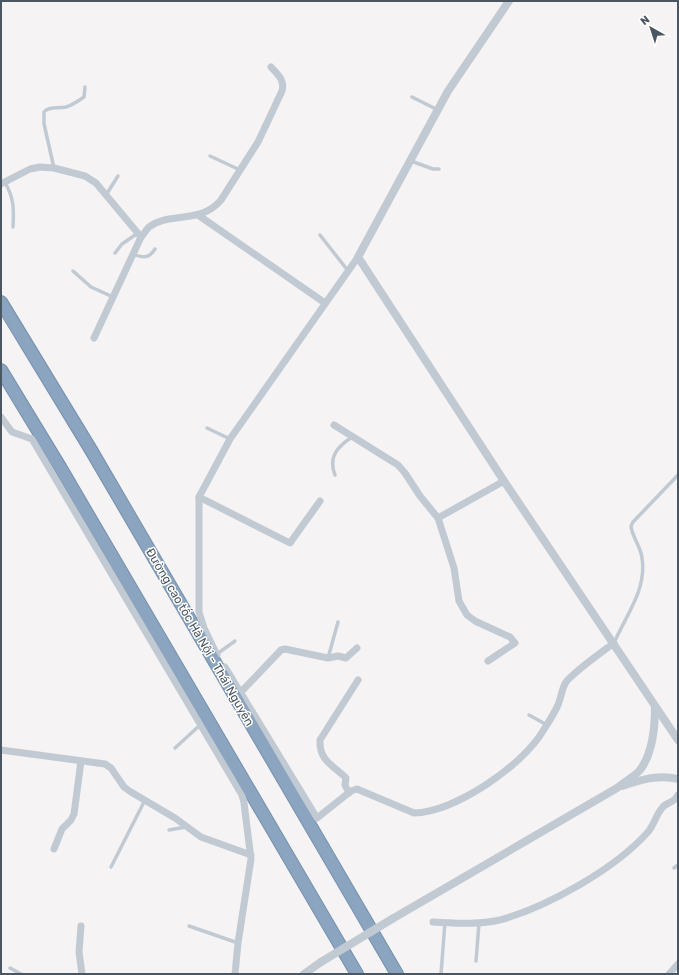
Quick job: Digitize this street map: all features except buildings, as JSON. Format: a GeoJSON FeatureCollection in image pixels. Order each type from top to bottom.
{"type":"FeatureCollection","features":[{"type":"Feature","properties":{"kind":"highway","name":"Đường cao tốc Hà Nội - Thái Nguyên"},"geometry":{"type":"LineString","coordinates":[[1,302],[91,450],[397,974]]}},
{"type":"Feature","properties":{"kind":"highway"},"geometry":{"type":"LineString","coordinates":[[1,370],[64,474],[357,974]]}},
{"type":"Feature","properties":{"kind":"street"},"geometry":{"type":"LineString","coordinates":[[509,1],[448,91],[349,272],[325,303],[230,439],[200,497],[199,612],[204,628],[217,654],[315,816],[319,817],[350,793],[358,789],[414,813],[437,809],[475,792],[494,780],[530,747],[547,725],[558,705],[567,681],[614,643]]}},
{"type":"Feature","properties":{"kind":"street"},"geometry":{"type":"LineString","coordinates":[[94,338],[133,254],[139,235],[158,222],[198,215],[215,207],[240,170],[258,142],[284,85],[271,67]]}},
{"type":"Feature","properties":{"kind":"street"},"geometry":{"type":"LineString","coordinates":[[3,183],[30,169],[54,168],[91,179],[139,235]]}},
{"type":"Feature","properties":{"kind":"street"},"geometry":{"type":"LineString","coordinates":[[198,215],[325,303]]}},
{"type":"Feature","properties":{"kind":"street"},"geometry":{"type":"LineString","coordinates":[[358,257],[504,481],[678,740]]}},
{"type":"Feature","properties":{"kind":"street"},"geometry":{"type":"LineString","coordinates":[[1,417],[12,432],[32,439],[242,795],[250,854],[234,974]]}},
{"type":"Feature","properties":{"kind":"street"},"geometry":{"type":"LineString","coordinates":[[334,425],[398,465],[438,518],[454,568],[459,601],[467,615],[475,621],[510,637],[515,643],[488,661]]}},
{"type":"Feature","properties":{"kind":"street"},"geometry":{"type":"LineString","coordinates":[[438,518],[504,481]]}},
{"type":"Feature","properties":{"kind":"street"},"geometry":{"type":"LineString","coordinates":[[200,497],[290,543],[320,501]]}},
{"type":"Feature","properties":{"kind":"street"},"geometry":{"type":"LineString","coordinates":[[240,692],[281,650],[285,649],[328,658],[338,656],[348,657],[357,648]]}},
{"type":"Feature","properties":{"kind":"street"},"geometry":{"type":"LineString","coordinates":[[350,793],[345,785],[346,778],[322,756],[319,749],[320,740],[358,680]]}},
{"type":"Feature","properties":{"kind":"street"},"geometry":{"type":"LineString","coordinates":[[304,974],[392,918],[617,788],[639,771],[644,763],[654,733],[655,706]]}},
{"type":"Feature","properties":{"kind":"street"},"geometry":{"type":"LineString","coordinates":[[1,750],[105,764],[111,768],[124,786],[175,818],[200,837],[250,854]]}},
{"type":"Feature","properties":{"kind":"street"},"geometry":{"type":"LineString","coordinates":[[54,849],[62,829],[71,820],[74,814],[81,761]]}},
{"type":"Feature","properties":{"kind":"street"},"geometry":{"type":"LineString","coordinates":[[617,788],[645,779],[659,777],[678,778]]}},
{"type":"Feature","properties":{"kind":"street"},"geometry":{"type":"LineString","coordinates":[[433,922],[479,922],[499,920],[546,902],[580,884],[611,864],[642,838],[651,827],[661,809],[673,801],[678,795]]}},
{"type":"Feature","properties":{"kind":"street"},"geometry":{"type":"LineString","coordinates":[[81,926],[79,952],[82,974]]}},
{"type":"Feature","properties":{"kind":"street"},"geometry":{"type":"LineString","coordinates":[[669,974],[678,964]]}},
{"type":"Feature","properties":{"kind":"lane"},"geometry":{"type":"LineString","coordinates":[[54,168],[44,124],[44,112],[51,108],[73,104],[84,97],[85,87]]}},
{"type":"Feature","properties":{"kind":"lane"},"geometry":{"type":"LineString","coordinates":[[412,97],[438,110]]}},
{"type":"Feature","properties":{"kind":"lane"},"geometry":{"type":"LineString","coordinates":[[210,156],[240,170]]}},
{"type":"Feature","properties":{"kind":"lane"},"geometry":{"type":"LineString","coordinates":[[410,161],[433,169],[439,169]]}},
{"type":"Feature","properties":{"kind":"lane"},"geometry":{"type":"LineString","coordinates":[[105,196],[118,176]]}},
{"type":"Feature","properties":{"kind":"lane"},"geometry":{"type":"LineString","coordinates":[[3,183],[13,197],[13,227]]}},
{"type":"Feature","properties":{"kind":"lane"},"geometry":{"type":"LineString","coordinates":[[115,253],[122,244],[139,235]]}},
{"type":"Feature","properties":{"kind":"lane"},"geometry":{"type":"LineString","coordinates":[[320,235],[349,272]]}},
{"type":"Feature","properties":{"kind":"lane"},"geometry":{"type":"LineString","coordinates":[[133,254],[144,258],[151,256],[155,249]]}},
{"type":"Feature","properties":{"kind":"lane"},"geometry":{"type":"LineString","coordinates":[[73,271],[91,287],[113,297]]}},
{"type":"Feature","properties":{"kind":"lane"},"geometry":{"type":"LineString","coordinates":[[207,428],[230,439]]}},
{"type":"Feature","properties":{"kind":"lane"},"geometry":{"type":"LineString","coordinates":[[334,475],[332,461],[335,450],[352,437]]}},
{"type":"Feature","properties":{"kind":"lane"},"geometry":{"type":"LineString","coordinates":[[614,643],[632,608],[644,574],[640,546],[631,526],[633,522],[678,475]]}},
{"type":"Feature","properties":{"kind":"lane"},"geometry":{"type":"LineString","coordinates":[[328,658],[338,622]]}},
{"type":"Feature","properties":{"kind":"lane"},"geometry":{"type":"LineString","coordinates":[[217,654],[235,641]]}},
{"type":"Feature","properties":{"kind":"lane"},"geometry":{"type":"LineString","coordinates":[[529,715],[547,725]]}},
{"type":"Feature","properties":{"kind":"lane"},"geometry":{"type":"LineString","coordinates":[[175,748],[200,725]]}},
{"type":"Feature","properties":{"kind":"lane"},"geometry":{"type":"LineString","coordinates":[[111,867],[145,800]]}},
{"type":"Feature","properties":{"kind":"lane"},"geometry":{"type":"LineString","coordinates":[[169,830],[186,827]]}},
{"type":"Feature","properties":{"kind":"lane"},"geometry":{"type":"LineString","coordinates":[[674,868],[678,865]]}},
{"type":"Feature","properties":{"kind":"lane"},"geometry":{"type":"LineString","coordinates":[[441,974],[444,922]]}},
{"type":"Feature","properties":{"kind":"lane"},"geometry":{"type":"LineString","coordinates":[[476,961],[479,922]]}},
{"type":"Feature","properties":{"kind":"lane"},"geometry":{"type":"LineString","coordinates":[[189,926],[238,942]]}},
{"type":"Feature","properties":{"kind":"lane"},"geometry":{"type":"LineString","coordinates":[[10,968],[21,974]]}}]}
